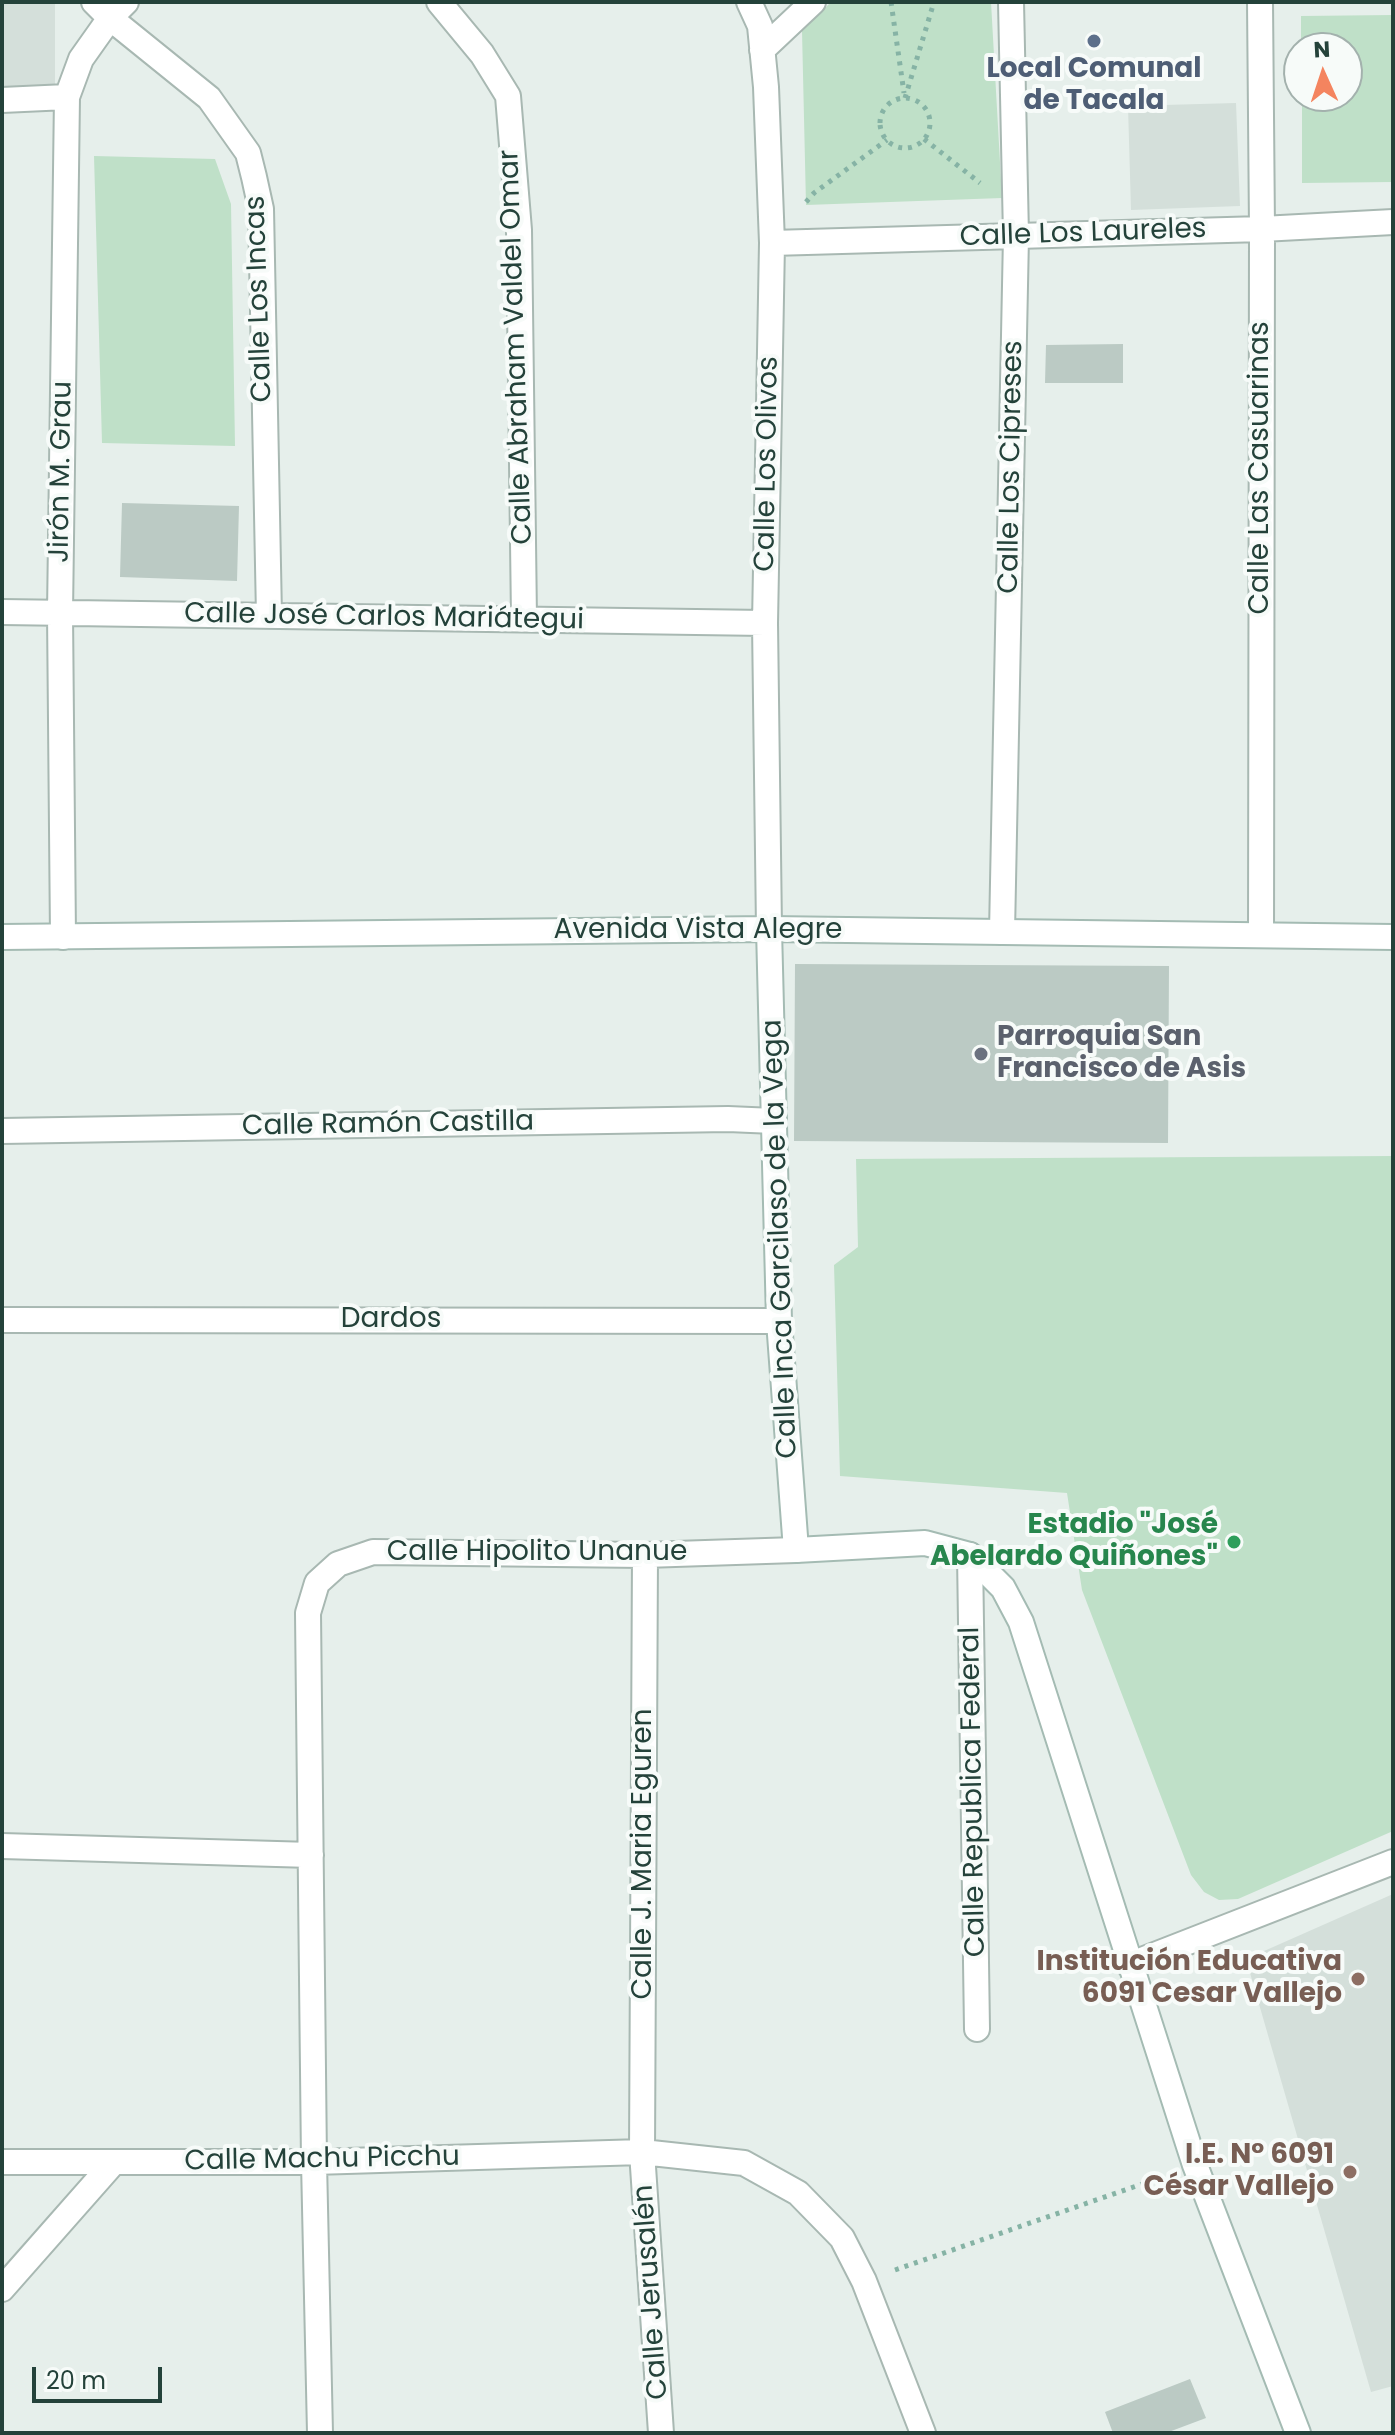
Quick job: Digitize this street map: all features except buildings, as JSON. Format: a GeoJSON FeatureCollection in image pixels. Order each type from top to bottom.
{"type":"FeatureCollection","features":[{"type":"Feature","properties":{"kind":"street","name":"Calle Abraham Valdel Omar"},"geometry":{"type":"LineString","coordinates":[[439,2],[482,54],[508,96],[519,230],[524,619]]}},
{"type":"Feature","properties":{"kind":"street","name":"Calle Los Olivos"},"geometry":{"type":"LineString","coordinates":[[749,2],[760,26],[772,243],[765,623],[769,929]]}},
{"type":"Feature","properties":{"kind":"street"},"geometry":{"type":"LineString","coordinates":[[762,50],[813,2]]}},
{"type":"Feature","properties":{"kind":"street","name":"Calle Los Cipreses"},"geometry":{"type":"LineString","coordinates":[[1002,932],[1016,236],[1011,2]]}},
{"type":"Feature","properties":{"kind":"street","name":"Calle Las Casuarinas"},"geometry":{"type":"LineString","coordinates":[[1260,2],[1261,934]]}},
{"type":"Feature","properties":{"kind":"street","name":"Jirón M. Grau"},"geometry":{"type":"LineString","coordinates":[[63,937],[60,613],[67,97],[81,59],[110,7]]}},
{"type":"Feature","properties":{"kind":"street","name":"Calle Los Incas"},"geometry":{"type":"LineString","coordinates":[[110,7],[209,98],[248,153],[261,209],[269,616]]}},
{"type":"Feature","properties":{"kind":"street"},"geometry":{"type":"LineString","coordinates":[[2,100],[67,97]]}},
{"type":"Feature","properties":{"kind":"street","name":"Calle Los Laureles"},"geometry":{"type":"LineString","coordinates":[[772,243],[1262,229],[1393,222]]}},
{"type":"Feature","properties":{"kind":"street","name":"Calle José Carlos Mariátegui"},"geometry":{"type":"LineString","coordinates":[[2,612],[765,623]]}},
{"type":"Feature","properties":{"kind":"street","name":"Avenida Vista Alegre"},"geometry":{"type":"LineString","coordinates":[[2,937],[769,929],[1393,937]]}},
{"type":"Feature","properties":{"kind":"street","name":"Calle Inca Garcilaso de la Vega"},"geometry":{"type":"LineString","coordinates":[[769,929],[779,1321],[796,1550]]}},
{"type":"Feature","properties":{"kind":"street","name":"Calle Ramón Castilla"},"geometry":{"type":"LineString","coordinates":[[2,1131],[696,1119],[774,1121]]}},
{"type":"Feature","properties":{"kind":"street","name":"Dardos"},"geometry":{"type":"LineString","coordinates":[[2,1320],[779,1321]]}},
{"type":"Feature","properties":{"kind":"street","name":"Calle Hipolito Unanue"},"geometry":{"type":"LineString","coordinates":[[311,1855],[308,1613],[317,1583],[338,1564],[373,1552],[645,1555],[925,1543],[970,1555]]}},
{"type":"Feature","properties":{"kind":"street","name":"Calle J. Maria Eguren"},"geometry":{"type":"LineString","coordinates":[[642,2152],[645,1555]]}},
{"type":"Feature","properties":{"kind":"street"},"geometry":{"type":"LineString","coordinates":[[970,1555],[1003,1588],[1021,1622],[1195,2165],[1298,2433]]}},
{"type":"Feature","properties":{"kind":"street","name":"Calle Republica Federal"},"geometry":{"type":"LineString","coordinates":[[970,1555],[977,2029]]}},
{"type":"Feature","properties":{"kind":"street"},"geometry":{"type":"LineString","coordinates":[[2,1846],[311,1855],[320,2433]]}},
{"type":"Feature","properties":{"kind":"street"},"geometry":{"type":"LineString","coordinates":[[1129,1965],[1393,1862]]}},
{"type":"Feature","properties":{"kind":"street","name":"Calle Machu Picchu"},"geometry":{"type":"LineString","coordinates":[[2,2162],[314,2162],[642,2152],[744,2163],[798,2193],[842,2238],[864,2281],[923,2433]]}},
{"type":"Feature","properties":{"kind":"street","name":"Calle Jerusalén"},"geometry":{"type":"LineString","coordinates":[[642,2152],[661,2433]]}},
{"type":"Feature","properties":{"kind":"street"},"geometry":{"type":"LineString","coordinates":[[2,2289],[114,2162]]}},
{"type":"Feature","properties":{"kind":"path"},"geometry":{"type":"LineString","coordinates":[[891,2],[905,98]]}},
{"type":"Feature","properties":{"kind":"path"},"geometry":{"type":"LineString","coordinates":[[905,98],[934,2]]}},
{"type":"Feature","properties":{"kind":"path"},"geometry":{"type":"LineString","coordinates":[[913,99],[926,108],[930,125],[924,139],[909,147],[894,145],[887,140],[881,125],[884,109],[889,103],[913,99]]}},
{"type":"Feature","properties":{"kind":"path"},"geometry":{"type":"LineString","coordinates":[[924,139],[983,185]]}},
{"type":"Feature","properties":{"kind":"path"},"geometry":{"type":"LineString","coordinates":[[772,243],[814,193],[887,140]]}},
{"type":"Feature","properties":{"kind":"path"},"geometry":{"type":"LineString","coordinates":[[864,2281],[1195,2165]]}},
{"type":"Feature","properties":{"kind":"shaded area"},"geometry":{"type":"Polygon","coordinates":[[[2,2],[55,2],[55,86],[2,87],[2,2]]]}},
{"type":"Feature","properties":{"kind":"shaded area"},"geometry":{"type":"Polygon","coordinates":[[[1236,103],[1240,206],[1131,210],[1128,106],[1236,103]]]}},
{"type":"Feature","properties":{"kind":"shaded area","name":"I.E. N° 6091 César Vallejo"},"geometry":{"type":"Polygon","coordinates":[[[1393,1894],[1393,2386],[1371,2392],[1246,1959],[1393,1894]]]}},
{"type":"Feature","properties":{"kind":"green space"},"geometry":{"type":"Polygon","coordinates":[[[831,2],[991,2],[1002,198],[806,205],[802,31],[831,2]]]}},
{"type":"Feature","properties":{"kind":"green space"},"geometry":{"type":"Polygon","coordinates":[[[1393,15],[1393,182],[1302,183],[1302,112],[1363,112],[1363,32],[1301,32],[1301,16],[1393,15]]]}},
{"type":"Feature","properties":{"kind":"green space"},"geometry":{"type":"Polygon","coordinates":[[[94,156],[215,159],[231,204],[235,446],[102,443],[94,156]]]}},
{"type":"Feature","properties":{"kind":"green space","name":"Estadio \"José Abelardo Quiñones\""},"geometry":{"type":"Polygon","coordinates":[[[1393,1156],[1393,1831],[1238,1899],[1219,1900],[1204,1892],[1191,1875],[1082,1590],[1067,1493],[840,1476],[834,1265],[858,1247],[856,1159],[1393,1156]]]}},
{"type":"Feature","properties":{"kind":"place","name":"Local Comunal de Tacala"},"geometry":{"type":"Point","coordinates":[1094,41]}},
{"type":"Feature","properties":{"kind":"place","name":"Parroquia San Francisco de Asis"},"geometry":{"type":"Point","coordinates":[981,1054]}},
{"type":"Feature","properties":{"kind":"place","name":"Estadio \"José Abelardo Quiñones\""},"geometry":{"type":"Point","coordinates":[1234,1542]}},
{"type":"Feature","properties":{"kind":"place","name":"Institución Educativa 6091 Cesar Vallejo"},"geometry":{"type":"Point","coordinates":[1358,1979]}},
{"type":"Feature","properties":{"kind":"place","name":"I.E. N° 6091 César Vallejo"},"geometry":{"type":"Point","coordinates":[1350,2172]}}]}
